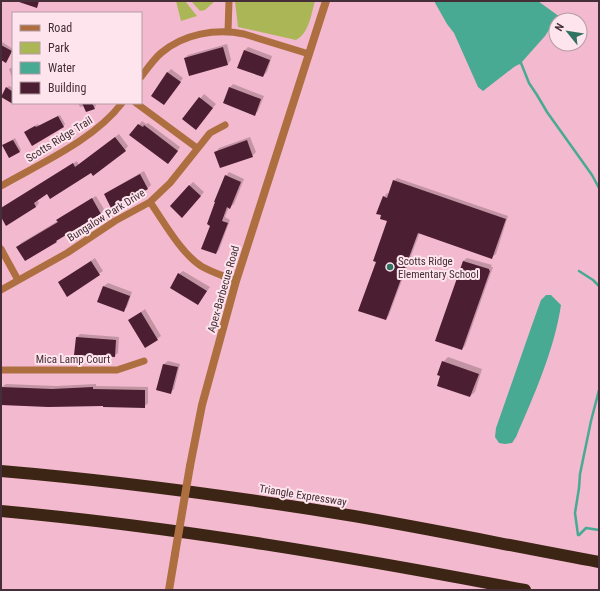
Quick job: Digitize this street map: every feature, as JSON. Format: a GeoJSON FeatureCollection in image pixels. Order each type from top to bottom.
{"type":"FeatureCollection","features":[{"type":"Feature","properties":{"kind":"highway","name":"Triangle Expressway"},"geometry":{"type":"LineString","coordinates":[[1,471],[108,481],[198,492],[354,516],[599,562]]}},
{"type":"Feature","properties":{"kind":"highway"},"geometry":{"type":"LineString","coordinates":[[1,511],[141,526],[300,549],[525,590]]}},
{"type":"Feature","properties":{"kind":"street"},"geometry":{"type":"LineString","coordinates":[[228,31],[230,1]]}},
{"type":"Feature","properties":{"kind":"street","name":"Apex-Barbecue Road"},"geometry":{"type":"LineString","coordinates":[[169,590],[174,554],[202,405],[259,204],[326,1]]}},
{"type":"Feature","properties":{"kind":"street"},"geometry":{"type":"LineString","coordinates":[[142,76],[162,52],[175,44],[202,34],[228,31],[244,34],[309,54]]}},
{"type":"Feature","properties":{"kind":"street","name":"Scotts Ridge Trail"},"geometry":{"type":"LineString","coordinates":[[1,186],[80,141],[107,121],[121,104]]}},
{"type":"Feature","properties":{"kind":"street"},"geometry":{"type":"LineString","coordinates":[[137,104],[197,148]]}},
{"type":"Feature","properties":{"kind":"street","name":"Bungalow Park Drive"},"geometry":{"type":"LineString","coordinates":[[1,290],[67,253],[110,224],[150,202],[170,183],[210,133],[225,125]]}},
{"type":"Feature","properties":{"kind":"street"},"geometry":{"type":"LineString","coordinates":[[150,202],[182,248],[191,258],[210,271],[236,281]]}},
{"type":"Feature","properties":{"kind":"street"},"geometry":{"type":"LineString","coordinates":[[1,249],[18,280]]}},
{"type":"Feature","properties":{"kind":"street","name":"Mica Lamp Court"},"geometry":{"type":"LineString","coordinates":[[1,370],[117,370],[144,361]]}},
{"type":"Feature","properties":{"kind":"green space"},"geometry":{"type":"Polygon","coordinates":[[[176,1],[185,1],[197,16],[181,21],[176,1]]]}},
{"type":"Feature","properties":{"kind":"green space"},"geometry":{"type":"Polygon","coordinates":[[[191,1],[215,1],[205,10],[200,11],[191,1]]]}},
{"type":"Feature","properties":{"kind":"green space"},"geometry":{"type":"Polygon","coordinates":[[[235,1],[315,1],[307,28],[296,40],[238,27],[235,1]]]}},
{"type":"Feature","properties":{"kind":"water"},"geometry":{"type":"Polygon","coordinates":[[[434,1],[538,1],[553,12],[548,12],[548,31],[545,36],[521,63],[483,91],[478,87],[454,33],[434,1]]]}},
{"type":"Feature","properties":{"kind":"water"},"geometry":{"type":"Polygon","coordinates":[[[546,295],[551,295],[561,305],[554,339],[536,389],[516,437],[512,443],[499,443],[495,437],[496,428],[541,300],[546,295]]]}},
{"type":"Feature","properties":{"kind":"building"},"geometry":{"type":"Polygon","coordinates":[[[19,1],[39,1],[37,8],[19,1]]]}},
{"type":"Feature","properties":{"kind":"building"},"geometry":{"type":"Polygon","coordinates":[[[1,45],[12,51],[6,63],[1,60],[1,45]]]}},
{"type":"Feature","properties":{"kind":"building"},"geometry":{"type":"Polygon","coordinates":[[[223,47],[228,65],[189,76],[184,58],[223,47]]]}},
{"type":"Feature","properties":{"kind":"building"},"geometry":{"type":"Polygon","coordinates":[[[244,50],[270,60],[263,77],[237,68],[244,50]]]}},
{"type":"Feature","properties":{"kind":"building"},"geometry":{"type":"Polygon","coordinates":[[[167,72],[181,82],[164,105],[151,96],[167,72]]]}},
{"type":"Feature","properties":{"kind":"building"},"geometry":{"type":"Polygon","coordinates":[[[6,87],[12,91],[12,103],[1,97],[6,87]]]}},
{"type":"Feature","properties":{"kind":"building"},"geometry":{"type":"Polygon","coordinates":[[[229,87],[261,99],[255,116],[223,103],[229,87]]]}},
{"type":"Feature","properties":{"kind":"building"},"geometry":{"type":"Polygon","coordinates":[[[199,97],[213,108],[196,130],[182,119],[199,97]]]}},
{"type":"Feature","properties":{"kind":"building"},"geometry":{"type":"Polygon","coordinates":[[[82,104],[92,104],[95,109],[86,112],[82,104]]]}},
{"type":"Feature","properties":{"kind":"building"},"geometry":{"type":"Polygon","coordinates":[[[58,116],[64,127],[32,146],[24,132],[58,116]]]}},
{"type":"Feature","properties":{"kind":"building"},"geometry":{"type":"Polygon","coordinates":[[[138,124],[143,127],[144,125],[178,151],[168,164],[129,135],[138,124]]]}},
{"type":"Feature","properties":{"kind":"building"},"geometry":{"type":"Polygon","coordinates":[[[115,137],[126,151],[93,176],[91,173],[50,199],[47,194],[34,203],[36,207],[6,226],[1,217],[1,208],[73,163],[75,167],[115,137]]]}},
{"type":"Feature","properties":{"kind":"building"},"geometry":{"type":"Polygon","coordinates":[[[13,140],[20,152],[9,158],[2,145],[13,140]]]}},
{"type":"Feature","properties":{"kind":"building"},"geometry":{"type":"Polygon","coordinates":[[[247,140],[253,157],[220,168],[214,152],[247,140]]]}},
{"type":"Feature","properties":{"kind":"building"},"geometry":{"type":"Polygon","coordinates":[[[140,174],[148,189],[112,210],[104,194],[140,174]]]}},
{"type":"Feature","properties":{"kind":"building"},"geometry":{"type":"Polygon","coordinates":[[[225,175],[241,182],[230,209],[227,207],[222,221],[228,223],[216,254],[201,249],[210,226],[207,224],[214,202],[225,175]]]}},
{"type":"Feature","properties":{"kind":"building","name":"Scotts Ridge Elementary School"},"geometry":{"type":"Polygon","coordinates":[[[393,180],[506,219],[492,259],[418,233],[386,320],[358,311],[376,262],[373,261],[387,221],[380,219],[381,215],[376,214],[383,196],[387,198],[393,180]]]}},
{"type":"Feature","properties":{"kind":"building"},"geometry":{"type":"Polygon","coordinates":[[[189,185],[201,196],[182,218],[170,206],[189,185]]]}},
{"type":"Feature","properties":{"kind":"building"},"geometry":{"type":"Polygon","coordinates":[[[92,198],[101,214],[25,261],[16,247],[58,222],[56,220],[92,198]]]}},
{"type":"Feature","properties":{"kind":"building"},"geometry":{"type":"Polygon","coordinates":[[[91,261],[100,275],[67,297],[58,282],[91,261]]]}},
{"type":"Feature","properties":{"kind":"building"},"geometry":{"type":"Polygon","coordinates":[[[463,261],[489,269],[490,271],[462,350],[435,341],[463,261]]]}},
{"type":"Feature","properties":{"kind":"building"},"geometry":{"type":"Polygon","coordinates":[[[178,273],[207,291],[198,305],[170,288],[178,273]]]}},
{"type":"Feature","properties":{"kind":"building"},"geometry":{"type":"Polygon","coordinates":[[[103,286],[130,296],[124,312],[97,302],[103,286]]]}},
{"type":"Feature","properties":{"kind":"building"},"geometry":{"type":"Polygon","coordinates":[[[141,312],[158,340],[145,348],[128,320],[141,312]]]}},
{"type":"Feature","properties":{"kind":"building"},"geometry":{"type":"Polygon","coordinates":[[[76,337],[116,340],[115,357],[74,355],[76,337]]]}},
{"type":"Feature","properties":{"kind":"building"},"geometry":{"type":"Polygon","coordinates":[[[442,361],[479,374],[470,397],[437,386],[440,376],[437,375],[442,361]]]}},
{"type":"Feature","properties":{"kind":"building"},"geometry":{"type":"Polygon","coordinates":[[[163,364],[178,367],[171,394],[156,390],[163,364]]]}},
{"type":"Feature","properties":{"kind":"building"},"geometry":{"type":"Polygon","coordinates":[[[1,387],[52,389],[93,387],[93,389],[145,390],[145,408],[1,405],[1,387]]]}},
{"type":"Feature","properties":{"kind":"waterway"},"geometry":{"type":"LineString","coordinates":[[518,63],[521,63],[529,83],[547,112],[592,175],[599,188]]}},
{"type":"Feature","properties":{"kind":"waterway"},"geometry":{"type":"LineString","coordinates":[[579,271],[599,286]]}},
{"type":"Feature","properties":{"kind":"waterway"},"geometry":{"type":"LineString","coordinates":[[578,535],[575,513],[580,474],[599,390]]}},
{"type":"Feature","properties":{"kind":"waterway"},"geometry":{"type":"LineString","coordinates":[[579,535],[586,528],[599,530]]}},
{"type":"Feature","properties":{"kind":"place","name":"Scotts Ridge Elementary School"},"geometry":{"type":"Point","coordinates":[390,267]}}]}
